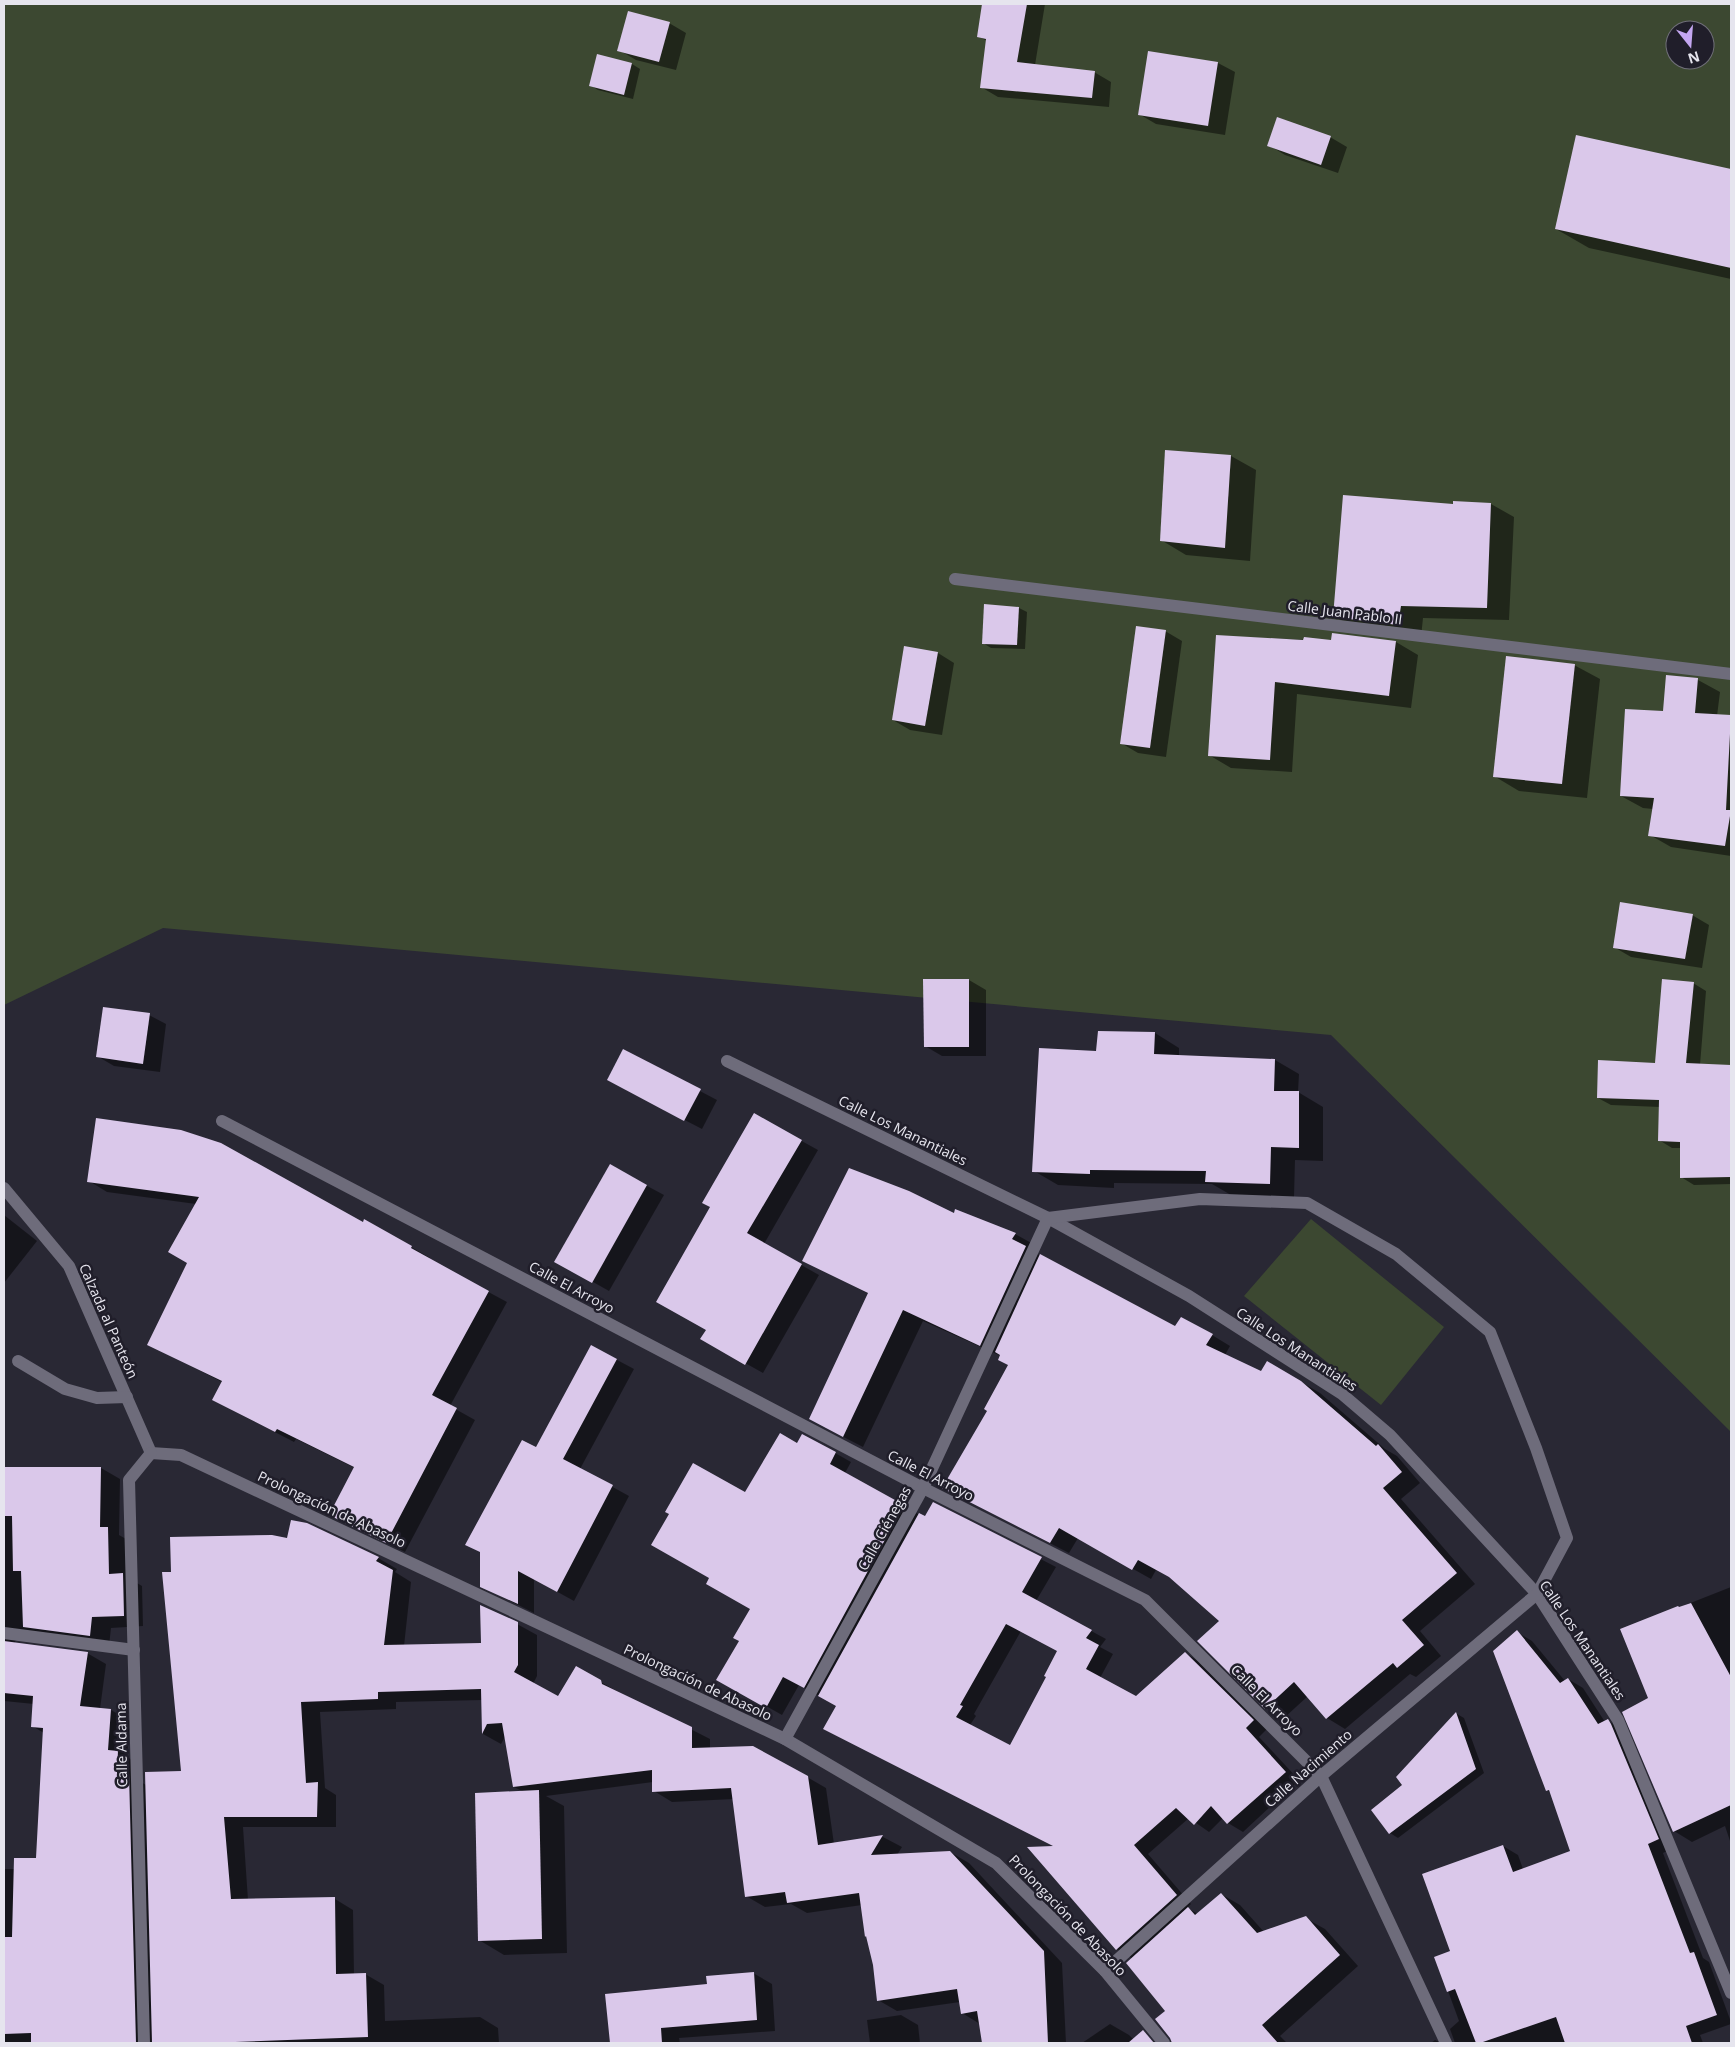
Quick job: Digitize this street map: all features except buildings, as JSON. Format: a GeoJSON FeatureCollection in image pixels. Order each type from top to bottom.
{"type":"FeatureCollection","features":[{"type":"Feature","properties":{"kind":"street","name":"Calle Juan Pablo II"},"geometry":{"type":"LineString","coordinates":[[956,579],[1731,674]]}},
{"type":"Feature","properties":{"kind":"street","name":"Calle Los Manantiales"},"geometry":{"type":"LineString","coordinates":[[728,1061],[1048,1218],[1189,1296],[1342,1394],[1390,1435],[1537,1594],[1618,1720],[1731,1993]]}},
{"type":"Feature","properties":{"kind":"street","name":"Calle El Arroyo"},"geometry":{"type":"LineString","coordinates":[[222,1121],[923,1488],[1145,1600],[1321,1776],[1446,2043]]}},
{"type":"Feature","properties":{"kind":"street","name":"Calzada al Panteón"},"geometry":{"type":"LineString","coordinates":[[4,1188],[69,1266],[151,1453]]}},
{"type":"Feature","properties":{"kind":"street"},"geometry":{"type":"LineString","coordinates":[[1048,1218],[1200,1199],[1307,1203],[1396,1254],[1490,1332],[1536,1448],[1567,1538],[1537,1594]]}},
{"type":"Feature","properties":{"kind":"street","name":"Calle Ciénegas"},"geometry":{"type":"LineString","coordinates":[[785,1739],[923,1488],[1048,1218]]}},
{"type":"Feature","properties":{"kind":"street"},"geometry":{"type":"LineString","coordinates":[[18,1361],[65,1389],[97,1398],[127,1397]]}},
{"type":"Feature","properties":{"kind":"street","name":"Calle Aldama"},"geometry":{"type":"LineString","coordinates":[[144,2043],[129,1480],[151,1453]]}},
{"type":"Feature","properties":{"kind":"street","name":"Prolongación de Abasolo"},"geometry":{"type":"LineString","coordinates":[[151,1453],[181,1455],[785,1739],[996,1863],[1105,1971],[1164,2043]]}},
{"type":"Feature","properties":{"kind":"street","name":"Calle Nacimiento"},"geometry":{"type":"LineString","coordinates":[[1105,1971],[1321,1776],[1537,1594]]}},
{"type":"Feature","properties":{"kind":"street"},"geometry":{"type":"LineString","coordinates":[[4,1633],[134,1650]]}},
{"type":"Feature","properties":{"kind":"green space"},"geometry":{"type":"Polygon","coordinates":[[[4,4],[1731,4],[1731,1432],[1331,1035],[163,928],[4,1005],[4,4]]]}},
{"type":"Feature","properties":{"kind":"green space"},"geometry":{"type":"Polygon","coordinates":[[[1311,1219],[1444,1327],[1381,1405],[1244,1296],[1311,1219]]]}}]}
